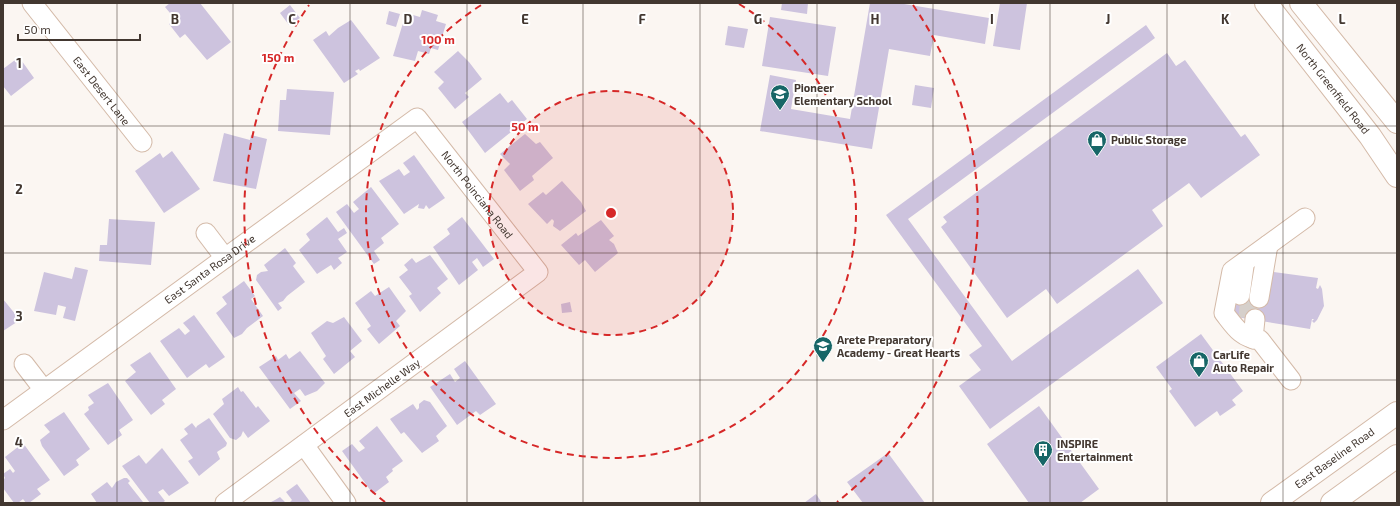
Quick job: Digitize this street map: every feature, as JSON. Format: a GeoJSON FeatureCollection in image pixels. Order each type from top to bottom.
{"type":"FeatureCollection","features":[{"type":"Feature","properties":{"kind":"main road","name":"North Greenfield Road"},"geometry":{"type":"LineString","coordinates":[[1266,3],[1370,136],[1397,176]]}},
{"type":"Feature","properties":{"kind":"main road"},"geometry":{"type":"LineString","coordinates":[[1301,3],[1397,122]]}},
{"type":"Feature","properties":{"kind":"main road"},"geometry":{"type":"LineString","coordinates":[[1345,104],[1362,78]]}},
{"type":"Feature","properties":{"kind":"main road","name":"East Baseline Road"},"geometry":{"type":"LineString","coordinates":[[1272,503],[1397,413]]}},
{"type":"Feature","properties":{"kind":"main road"},"geometry":{"type":"LineString","coordinates":[[1332,503],[1397,456]]}},
{"type":"Feature","properties":{"kind":"street","name":"East Desert Lane"},"geometry":{"type":"LineString","coordinates":[[32,3],[142,142]]}},
{"type":"Feature","properties":{"kind":"street","name":"East Santa Rosa Drive"},"geometry":{"type":"LineString","coordinates":[[3,420],[417,118]]}},
{"type":"Feature","properties":{"kind":"street","name":"North Poinciana Road"},"geometry":{"type":"LineString","coordinates":[[417,118],[538,272]]}},
{"type":"Feature","properties":{"kind":"street"},"geometry":{"type":"LineString","coordinates":[[1291,380],[1260,340],[1246,327],[1224,313],[1232,272],[1305,218]]}},
{"type":"Feature","properties":{"kind":"street"},"geometry":{"type":"LineString","coordinates":[[206,233],[225,258]]}},
{"type":"Feature","properties":{"kind":"street"},"geometry":{"type":"LineString","coordinates":[[1256,254],[1250,297],[1256,254]]}},
{"type":"Feature","properties":{"kind":"street","name":"East Michelle Way"},"geometry":{"type":"LineString","coordinates":[[225,503],[538,272]]}},
{"type":"Feature","properties":{"kind":"street"},"geometry":{"type":"LineString","coordinates":[[24,364],[44,390]]}},
{"type":"Feature","properties":{"kind":"street"},"geometry":{"type":"LineString","coordinates":[[304,445],[346,503]]}},
{"type":"Feature","properties":{"kind":"building"},"geometry":{"type":"Polygon","coordinates":[[[170,3],[200,3],[231,42],[207,60],[185,34],[180,38],[169,24],[175,19],[165,7],[170,3]]]}},
{"type":"Feature","properties":{"kind":"building"},"geometry":{"type":"Polygon","coordinates":[[[782,3],[808,3],[807,14],[781,10],[782,3]]]}},
{"type":"Feature","properties":{"kind":"building"},"geometry":{"type":"Polygon","coordinates":[[[870,3],[898,3],[989,18],[985,44],[934,35],[930,56],[889,49],[872,149],[760,131],[770,75],[796,80],[791,109],[850,119],[870,3]]]}},
{"type":"Feature","properties":{"kind":"building"},"geometry":{"type":"Polygon","coordinates":[[[1000,3],[1027,3],[1020,50],[993,46],[1000,3]]]}},
{"type":"Feature","properties":{"kind":"building"},"geometry":{"type":"Polygon","coordinates":[[[290,5],[300,18],[289,25],[280,13],[290,5]]]}},
{"type":"Feature","properties":{"kind":"building"},"geometry":{"type":"Polygon","coordinates":[[[422,10],[438,15],[436,21],[446,24],[438,50],[431,48],[429,54],[418,51],[415,61],[393,56],[406,13],[420,17],[422,10]]]}},
{"type":"Feature","properties":{"kind":"building"},"geometry":{"type":"Polygon","coordinates":[[[389,11],[400,14],[396,27],[386,24],[389,11]]]}},
{"type":"Feature","properties":{"kind":"building"},"geometry":{"type":"Polygon","coordinates":[[[770,17],[836,27],[828,76],[762,66],[770,17]]]}},
{"type":"Feature","properties":{"kind":"building"},"geometry":{"type":"Polygon","coordinates":[[[351,20],[380,58],[360,71],[359,69],[355,71],[358,74],[344,83],[313,40],[326,31],[329,36],[351,20]]]}},
{"type":"Feature","properties":{"kind":"building"},"geometry":{"type":"Polygon","coordinates":[[[1146,25],[1155,38],[908,219],[1012,361],[1138,269],[1163,303],[990,429],[959,386],[981,370],[969,355],[982,346],[886,215],[1146,25]]]}},
{"type":"Feature","properties":{"kind":"building"},"geometry":{"type":"Polygon","coordinates":[[[728,26],[748,29],[744,48],[725,45],[728,26]]]}},
{"type":"Feature","properties":{"kind":"building"},"geometry":{"type":"Polygon","coordinates":[[[458,51],[482,79],[465,93],[469,97],[455,109],[438,88],[444,82],[434,72],[458,51]]]}},
{"type":"Feature","properties":{"kind":"building"},"geometry":{"type":"Polygon","coordinates":[[[1167,53],[1176,66],[1185,60],[1241,137],[1245,134],[1260,155],[1201,198],[1189,183],[1152,210],[1163,226],[1057,304],[1046,289],[1007,318],[941,227],[947,222],[943,217],[1167,53]]]}},
{"type":"Feature","properties":{"kind":"building"},"geometry":{"type":"Polygon","coordinates":[[[19,57],[34,78],[11,96],[3,86],[3,69],[19,57]]]}},
{"type":"Feature","properties":{"kind":"building"},"geometry":{"type":"Polygon","coordinates":[[[915,85],[934,88],[931,108],[912,105],[915,85]]]}},
{"type":"Feature","properties":{"kind":"building"},"geometry":{"type":"Polygon","coordinates":[[[287,89],[334,92],[330,135],[278,131],[280,100],[286,100],[287,89]]]}},
{"type":"Feature","properties":{"kind":"building"},"geometry":{"type":"Polygon","coordinates":[[[500,93],[508,103],[512,100],[527,119],[485,153],[462,122],[500,93]]]}},
{"type":"Feature","properties":{"kind":"building"},"geometry":{"type":"Polygon","coordinates":[[[224,133],[250,140],[251,135],[267,139],[256,189],[213,181],[224,133]]]}},
{"type":"Feature","properties":{"kind":"building"},"geometry":{"type":"Polygon","coordinates":[[[525,134],[536,144],[540,142],[553,158],[532,176],[534,180],[520,191],[504,170],[510,164],[500,154],[525,134]]]}},
{"type":"Feature","properties":{"kind":"building"},"geometry":{"type":"Polygon","coordinates":[[[172,151],[200,189],[164,213],[135,171],[160,153],[163,158],[172,151]]]}},
{"type":"Feature","properties":{"kind":"building"},"geometry":{"type":"Polygon","coordinates":[[[414,155],[445,198],[429,209],[426,205],[424,209],[418,208],[419,204],[404,214],[379,181],[399,169],[404,176],[410,172],[403,163],[414,155]]]}},
{"type":"Feature","properties":{"kind":"building"},"geometry":{"type":"Polygon","coordinates":[[[562,181],[581,202],[586,211],[560,231],[553,226],[554,221],[552,219],[547,224],[528,204],[543,192],[546,195],[562,181]]]}},
{"type":"Feature","properties":{"kind":"building"},"geometry":{"type":"Polygon","coordinates":[[[371,187],[399,224],[381,238],[384,243],[374,251],[380,260],[374,264],[336,212],[347,204],[354,213],[359,209],[353,202],[371,187]]]}},
{"type":"Feature","properties":{"kind":"building"},"geometry":{"type":"Polygon","coordinates":[[[327,217],[338,232],[344,228],[347,233],[338,239],[347,252],[338,258],[342,263],[334,270],[331,265],[317,274],[299,250],[310,240],[306,234],[327,217]]]}},
{"type":"Feature","properties":{"kind":"building"},"geometry":{"type":"Polygon","coordinates":[[[462,217],[494,259],[483,267],[477,258],[472,262],[478,270],[459,285],[433,247],[450,234],[447,229],[462,217]]]}},
{"type":"Feature","properties":{"kind":"building"},"geometry":{"type":"Polygon","coordinates":[[[109,219],[155,222],[151,265],[99,261],[100,245],[107,245],[109,219]]]}},
{"type":"Feature","properties":{"kind":"building"},"geometry":{"type":"Polygon","coordinates":[[[601,220],[614,236],[609,240],[614,244],[618,253],[595,272],[585,260],[579,265],[561,245],[576,233],[578,236],[601,220]]]}},
{"type":"Feature","properties":{"kind":"building"},"geometry":{"type":"Polygon","coordinates":[[[285,248],[296,263],[293,266],[305,282],[283,301],[278,303],[282,308],[278,311],[256,280],[257,275],[261,272],[268,271],[264,265],[285,248]]]}},
{"type":"Feature","properties":{"kind":"building"},"geometry":{"type":"Polygon","coordinates":[[[430,255],[448,279],[437,288],[441,293],[420,312],[409,296],[412,294],[399,277],[408,270],[404,265],[412,258],[416,263],[430,255]]]}},
{"type":"Feature","properties":{"kind":"building"},"geometry":{"type":"Polygon","coordinates":[[[75,267],[88,270],[75,321],[63,318],[66,307],[58,305],[56,315],[34,311],[44,272],[72,279],[75,267]]]}},
{"type":"Feature","properties":{"kind":"building"},"geometry":{"type":"Polygon","coordinates":[[[1266,271],[1318,278],[1316,288],[1318,289],[1320,285],[1322,289],[1324,306],[1314,323],[1312,321],[1314,319],[1312,319],[1310,329],[1224,315],[1227,294],[1261,299],[1266,271]]]}},
{"type":"Feature","properties":{"kind":"building"},"geometry":{"type":"Polygon","coordinates":[[[244,281],[255,296],[251,299],[263,316],[247,328],[242,334],[234,338],[216,313],[227,304],[222,297],[244,281]]]}},
{"type":"Feature","properties":{"kind":"building"},"geometry":{"type":"Polygon","coordinates":[[[389,287],[406,311],[396,321],[400,326],[379,344],[367,329],[371,326],[355,303],[371,291],[375,296],[389,287]]]}},
{"type":"Feature","properties":{"kind":"building"},"geometry":{"type":"Polygon","coordinates":[[[3,299],[20,320],[3,331],[3,299]]]}},
{"type":"Feature","properties":{"kind":"building"},"geometry":{"type":"Polygon","coordinates":[[[570,302],[572,312],[562,313],[561,304],[570,302]]]}},
{"type":"Feature","properties":{"kind":"building"},"geometry":{"type":"Polygon","coordinates":[[[194,315],[225,357],[209,368],[206,364],[187,378],[160,341],[179,328],[185,335],[190,331],[183,323],[194,315]]]}},
{"type":"Feature","properties":{"kind":"building"},"geometry":{"type":"Polygon","coordinates":[[[344,317],[362,341],[350,351],[355,357],[334,374],[323,359],[326,356],[311,333],[327,321],[333,323],[344,317]]]}},
{"type":"Feature","properties":{"kind":"building","name":"CarLife Auto Repair"},"geometry":{"type":"Polygon","coordinates":[[[1201,334],[1243,391],[1232,400],[1236,405],[1220,416],[1217,411],[1195,427],[1169,391],[1172,389],[1156,367],[1201,334]]]}},
{"type":"Feature","properties":{"kind":"building"},"geometry":{"type":"Polygon","coordinates":[[[300,351],[325,383],[317,391],[305,396],[300,389],[294,393],[301,401],[290,409],[259,367],[276,356],[278,360],[286,354],[289,359],[300,351]]]}},
{"type":"Feature","properties":{"kind":"building"},"geometry":{"type":"Polygon","coordinates":[[[150,352],[176,389],[162,400],[165,404],[151,415],[125,381],[136,372],[130,365],[150,352]]]}},
{"type":"Feature","properties":{"kind":"building"},"geometry":{"type":"Polygon","coordinates":[[[465,361],[496,404],[480,415],[476,411],[457,425],[430,387],[450,374],[455,382],[460,378],[454,369],[465,361]]]}},
{"type":"Feature","properties":{"kind":"building"},"geometry":{"type":"Polygon","coordinates":[[[108,383],[133,420],[119,430],[122,435],[108,445],[84,414],[89,410],[88,407],[94,403],[88,395],[108,383]]]}},
{"type":"Feature","properties":{"kind":"building"},"geometry":{"type":"Polygon","coordinates":[[[238,387],[256,408],[258,406],[270,421],[248,438],[243,431],[241,436],[236,440],[230,438],[213,414],[224,404],[222,399],[238,387]]]}},
{"type":"Feature","properties":{"kind":"building"},"geometry":{"type":"Polygon","coordinates":[[[424,400],[430,402],[447,426],[436,436],[439,441],[422,453],[404,432],[401,434],[390,419],[413,404],[417,410],[419,408],[419,404],[424,400]]]}},
{"type":"Feature","properties":{"kind":"building","name":"INSPIRE Entertainment"},"geometry":{"type":"Polygon","coordinates":[[[1039,406],[1099,489],[1080,503],[1029,503],[987,444],[1039,406]]]}},
{"type":"Feature","properties":{"kind":"building"},"geometry":{"type":"Polygon","coordinates":[[[64,412],[90,449],[76,460],[79,465],[64,476],[42,446],[40,440],[50,432],[44,425],[64,412]]]}},
{"type":"Feature","properties":{"kind":"building"},"geometry":{"type":"Polygon","coordinates":[[[209,418],[227,443],[226,446],[217,452],[220,459],[199,476],[188,461],[193,458],[180,440],[188,434],[184,429],[192,423],[196,428],[209,418]]]}},
{"type":"Feature","properties":{"kind":"building"},"geometry":{"type":"Polygon","coordinates":[[[377,426],[403,461],[392,469],[393,471],[386,477],[389,482],[373,494],[342,451],[352,444],[359,452],[365,448],[359,441],[377,426]]]}},
{"type":"Feature","properties":{"kind":"building"},"geometry":{"type":"Polygon","coordinates":[[[23,443],[50,480],[37,489],[41,494],[29,503],[26,503],[23,499],[18,503],[14,503],[3,488],[3,480],[5,478],[3,474],[10,469],[13,473],[15,471],[5,457],[23,443]]]}},
{"type":"Feature","properties":{"kind":"building"},"geometry":{"type":"Polygon","coordinates":[[[162,448],[189,483],[169,496],[163,489],[158,492],[165,501],[162,503],[150,503],[122,466],[139,455],[146,464],[162,448]]]}},
{"type":"Feature","properties":{"kind":"building"},"geometry":{"type":"Polygon","coordinates":[[[888,453],[925,503],[863,503],[847,482],[888,453]]]}},
{"type":"Feature","properties":{"kind":"building"},"geometry":{"type":"Polygon","coordinates":[[[127,478],[130,481],[128,483],[143,502],[97,503],[91,494],[107,482],[112,488],[116,482],[127,478]]]}},
{"type":"Feature","properties":{"kind":"building"},"geometry":{"type":"Polygon","coordinates":[[[297,484],[311,503],[289,503],[292,500],[286,492],[297,484]]]}},
{"type":"Feature","properties":{"kind":"building"},"geometry":{"type":"Polygon","coordinates":[[[816,494],[822,503],[804,503],[816,494]]]}},
{"type":"Feature","properties":{"kind":"building"},"geometry":{"type":"Polygon","coordinates":[[[280,497],[286,503],[269,503],[275,500],[280,497]]]}},
{"type":"Feature","properties":{"kind":"tunnel"},"geometry":{"type":"LineString","coordinates":[[1248,318],[1250,297]]}},
{"type":"Feature","properties":{"kind":"place","name":"Pioneer Elementary School"},"geometry":{"type":"Point","coordinates":[780,111]}},
{"type":"Feature","properties":{"kind":"place","name":"Public Storage"},"geometry":{"type":"Point","coordinates":[1097,157]}},
{"type":"Feature","properties":{"kind":"place","name":"Arete Preparatory Academy - Great Hearts"},"geometry":{"type":"Point","coordinates":[823,363]}},
{"type":"Feature","properties":{"kind":"place","name":"CarLife Auto Repair"},"geometry":{"type":"Point","coordinates":[1199,378]}},
{"type":"Feature","properties":{"kind":"place","name":"INSPIRE Entertainment"},"geometry":{"type":"Point","coordinates":[1043,467]}}]}
